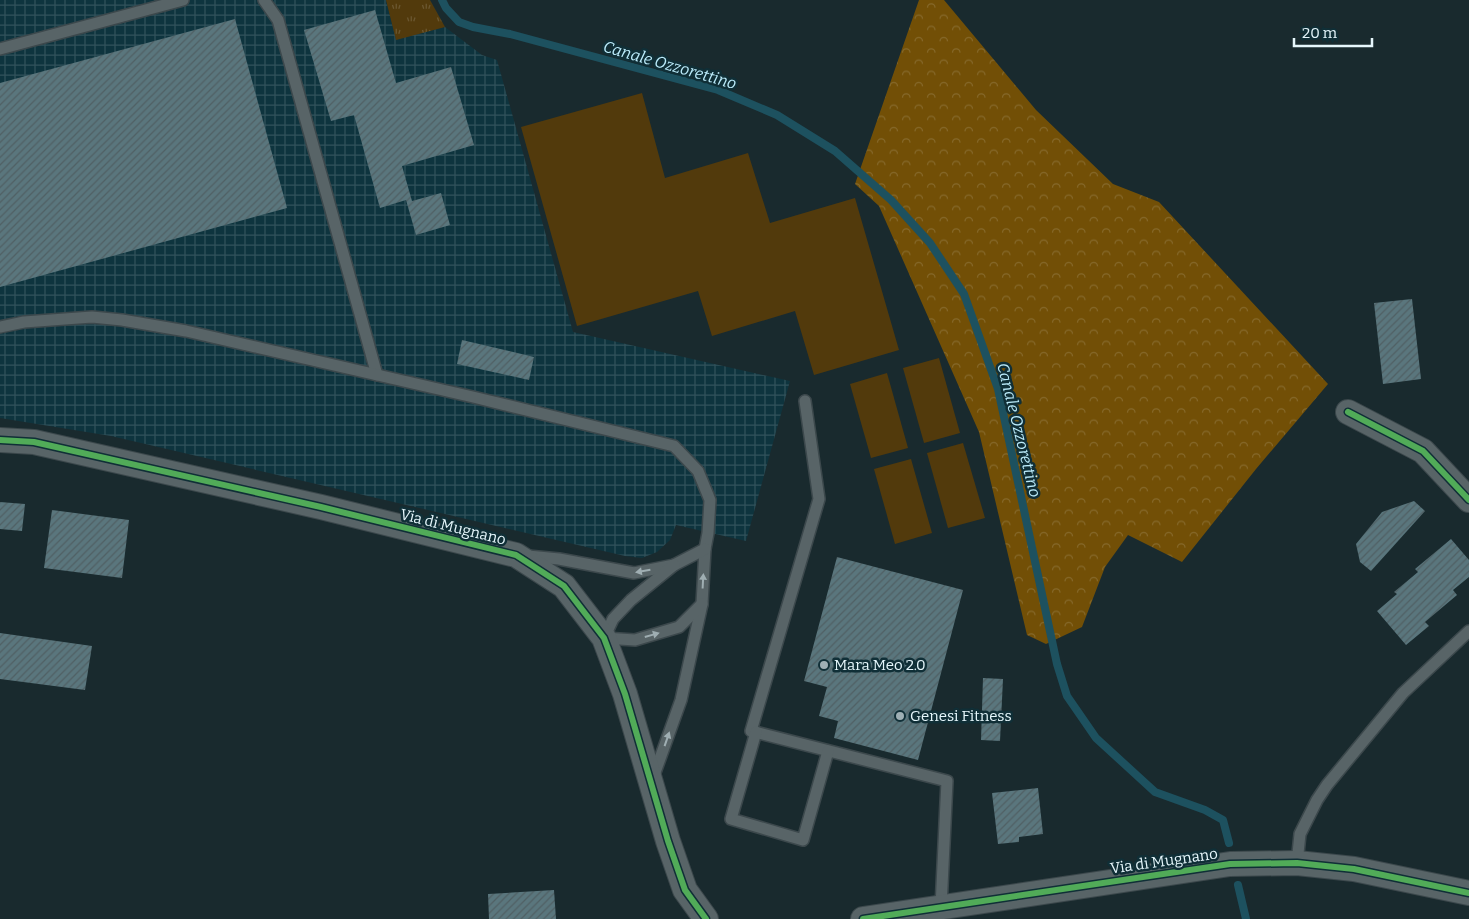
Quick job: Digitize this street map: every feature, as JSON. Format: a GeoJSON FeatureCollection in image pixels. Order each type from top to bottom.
{"type":"FeatureCollection","features":[{"type":"Feature","properties":{"kind":"street"},"geometry":{"type":"LineString","coordinates":[[1348,412],[1423,451],[1469,500]]}},
{"type":"Feature","properties":{"kind":"street","name":"Via di Mugnano"},"geometry":{"type":"LineString","coordinates":[[0,440],[34,442],[321,507],[516,555],[564,586],[604,638],[625,694],[668,841],[685,890],[706,919]]}},
{"type":"Feature","properties":{"kind":"street","name":"Via di Mugnano"},"geometry":{"type":"LineString","coordinates":[[863,919],[1230,864],[1298,863],[1354,869],[1469,893]]}},
{"type":"Feature","properties":{"kind":"lane"},"geometry":{"type":"LineString","coordinates":[[0,49],[183,0]]}},
{"type":"Feature","properties":{"kind":"lane"},"geometry":{"type":"LineString","coordinates":[[264,0],[278,20],[377,375]]}},
{"type":"Feature","properties":{"kind":"lane"},"geometry":{"type":"LineString","coordinates":[[0,327],[24,322],[92,317],[186,331],[674,446],[698,470],[710,500],[708,533],[705,549],[702,604],[681,700],[651,785]]}},
{"type":"Feature","properties":{"kind":"lane"},"geometry":{"type":"LineString","coordinates":[[805,401],[819,499],[751,731],[947,782],[942,907]]}},
{"type":"Feature","properties":{"kind":"lane"},"geometry":{"type":"LineString","coordinates":[[702,604],[679,627],[635,640],[604,638],[613,619],[631,600],[674,565],[705,549]]}},
{"type":"Feature","properties":{"kind":"lane"},"geometry":{"type":"LineString","coordinates":[[516,555],[559,559],[634,573],[674,565]]}},
{"type":"Feature","properties":{"kind":"lane"},"geometry":{"type":"LineString","coordinates":[[1298,863],[1300,834],[1317,800],[1327,786],[1403,693],[1469,631]]}},
{"type":"Feature","properties":{"kind":"lane"},"geometry":{"type":"LineString","coordinates":[[756,732],[731,820],[803,840],[828,751]]}},
{"type":"Feature","properties":{"kind":"shaded area"},"geometry":{"type":"Polygon","coordinates":[[[0,0],[386,0],[396,39],[445,27],[482,55],[497,60],[573,332],[790,381],[746,541],[676,525],[670,540],[657,552],[642,558],[625,556],[111,436],[0,418],[0,0]]]}},
{"type":"Feature","properties":{"kind":"green space"},"geometry":{"type":"Polygon","coordinates":[[[386,0],[430,0],[445,27],[396,40],[386,0]]]}},
{"type":"Feature","properties":{"kind":"green space"},"geometry":{"type":"Polygon","coordinates":[[[919,0],[944,0],[1036,110],[1113,184],[1159,202],[1328,384],[1256,469],[1182,562],[1128,535],[1105,567],[1082,627],[1046,644],[1027,635],[979,432],[879,206],[855,184],[919,0]]]}},
{"type":"Feature","properties":{"kind":"green space"},"geometry":{"type":"Polygon","coordinates":[[[642,93],[665,178],[748,153],[770,223],[855,198],[899,350],[814,375],[795,311],[712,336],[698,291],[577,326],[521,127],[642,93]]]}},
{"type":"Feature","properties":{"kind":"green space"},"geometry":{"type":"Polygon","coordinates":[[[939,358],[960,433],[924,443],[903,368],[939,358]]]}},
{"type":"Feature","properties":{"kind":"green space"},"geometry":{"type":"Polygon","coordinates":[[[887,373],[908,448],[871,458],[850,384],[887,373]]]}},
{"type":"Feature","properties":{"kind":"green space"},"geometry":{"type":"Polygon","coordinates":[[[963,443],[985,518],[948,528],[927,453],[963,443]]]}},
{"type":"Feature","properties":{"kind":"green space"},"geometry":{"type":"Polygon","coordinates":[[[911,459],[932,533],[895,544],[874,469],[911,459]]]}},
{"type":"Feature","properties":{"kind":"building"},"geometry":{"type":"Polygon","coordinates":[[[375,10],[396,83],[451,67],[474,145],[402,166],[412,201],[441,193],[450,225],[416,235],[406,200],[380,208],[354,115],[331,121],[304,30],[375,10]]]}},
{"type":"Feature","properties":{"kind":"building"},"geometry":{"type":"Polygon","coordinates":[[[235,19],[287,208],[0,287],[0,83],[235,19]]]}},
{"type":"Feature","properties":{"kind":"building"},"geometry":{"type":"Polygon","coordinates":[[[1412,299],[1421,379],[1383,384],[1374,303],[1412,299]]]}},
{"type":"Feature","properties":{"kind":"building"},"geometry":{"type":"Polygon","coordinates":[[[462,340],[534,357],[529,380],[457,364],[462,340]]]}},
{"type":"Feature","properties":{"kind":"building"},"geometry":{"type":"Polygon","coordinates":[[[1414,501],[1425,511],[1371,571],[1360,562],[1356,544],[1382,512],[1414,501]]]}},
{"type":"Feature","properties":{"kind":"building"},"geometry":{"type":"Polygon","coordinates":[[[0,502],[25,504],[22,531],[0,529],[0,502]]]}},
{"type":"Feature","properties":{"kind":"building"},"geometry":{"type":"Polygon","coordinates":[[[52,510],[129,520],[122,578],[44,568],[52,510]]]}},
{"type":"Feature","properties":{"kind":"building"},"geometry":{"type":"Polygon","coordinates":[[[1451,539],[1469,560],[1469,577],[1453,590],[1457,595],[1425,622],[1429,626],[1406,645],[1377,611],[1397,594],[1394,592],[1418,572],[1415,569],[1451,539]]]}},
{"type":"Feature","properties":{"kind":"building"},"geometry":{"type":"Polygon","coordinates":[[[837,557],[963,590],[918,760],[834,738],[838,721],[819,716],[827,687],[804,681],[837,557]]]}},
{"type":"Feature","properties":{"kind":"building"},"geometry":{"type":"Polygon","coordinates":[[[0,633],[92,646],[85,690],[0,679],[0,633]]]}},
{"type":"Feature","properties":{"kind":"building"},"geometry":{"type":"Polygon","coordinates":[[[983,678],[1003,679],[1000,741],[981,740],[983,678]]]}},
{"type":"Feature","properties":{"kind":"building"},"geometry":{"type":"Polygon","coordinates":[[[1038,788],[1043,834],[1019,837],[1019,842],[998,844],[992,793],[1038,788]]]}},
{"type":"Feature","properties":{"kind":"building"},"geometry":{"type":"Polygon","coordinates":[[[554,890],[556,919],[489,919],[488,894],[554,890]]]}},
{"type":"Feature","properties":{"kind":"waterway","name":"Canale Ozzorettino"},"geometry":{"type":"LineString","coordinates":[[442,0],[446,8],[459,22],[473,27],[510,34],[718,90],[777,115],[835,151],[891,200],[930,243],[964,294],[998,389],[1057,664],[1067,696],[1096,738],[1155,792],[1205,810],[1223,820],[1229,843]]}},
{"type":"Feature","properties":{"kind":"waterway","name":"Canale Ozzorettino"},"geometry":{"type":"LineString","coordinates":[[1238,885],[1246,919]]}},
{"type":"Feature","properties":{"kind":"cycle path"},"geometry":{"type":"LineString","coordinates":[[1348,412],[1423,451],[1469,500]]}},
{"type":"Feature","properties":{"kind":"cycle path"},"geometry":{"type":"LineString","coordinates":[[0,440],[34,442],[321,507],[516,555],[564,586],[604,638],[625,694],[668,841],[685,890],[706,919]]}},
{"type":"Feature","properties":{"kind":"cycle path"},"geometry":{"type":"LineString","coordinates":[[863,919],[1230,864],[1297,863],[1354,869],[1469,893]]}},
{"type":"Feature","properties":{"kind":"place","name":"Mara Meo 2.0"},"geometry":{"type":"Point","coordinates":[824,665]}},
{"type":"Feature","properties":{"kind":"place","name":"Genesi Fitness"},"geometry":{"type":"Point","coordinates":[900,716]}}]}
